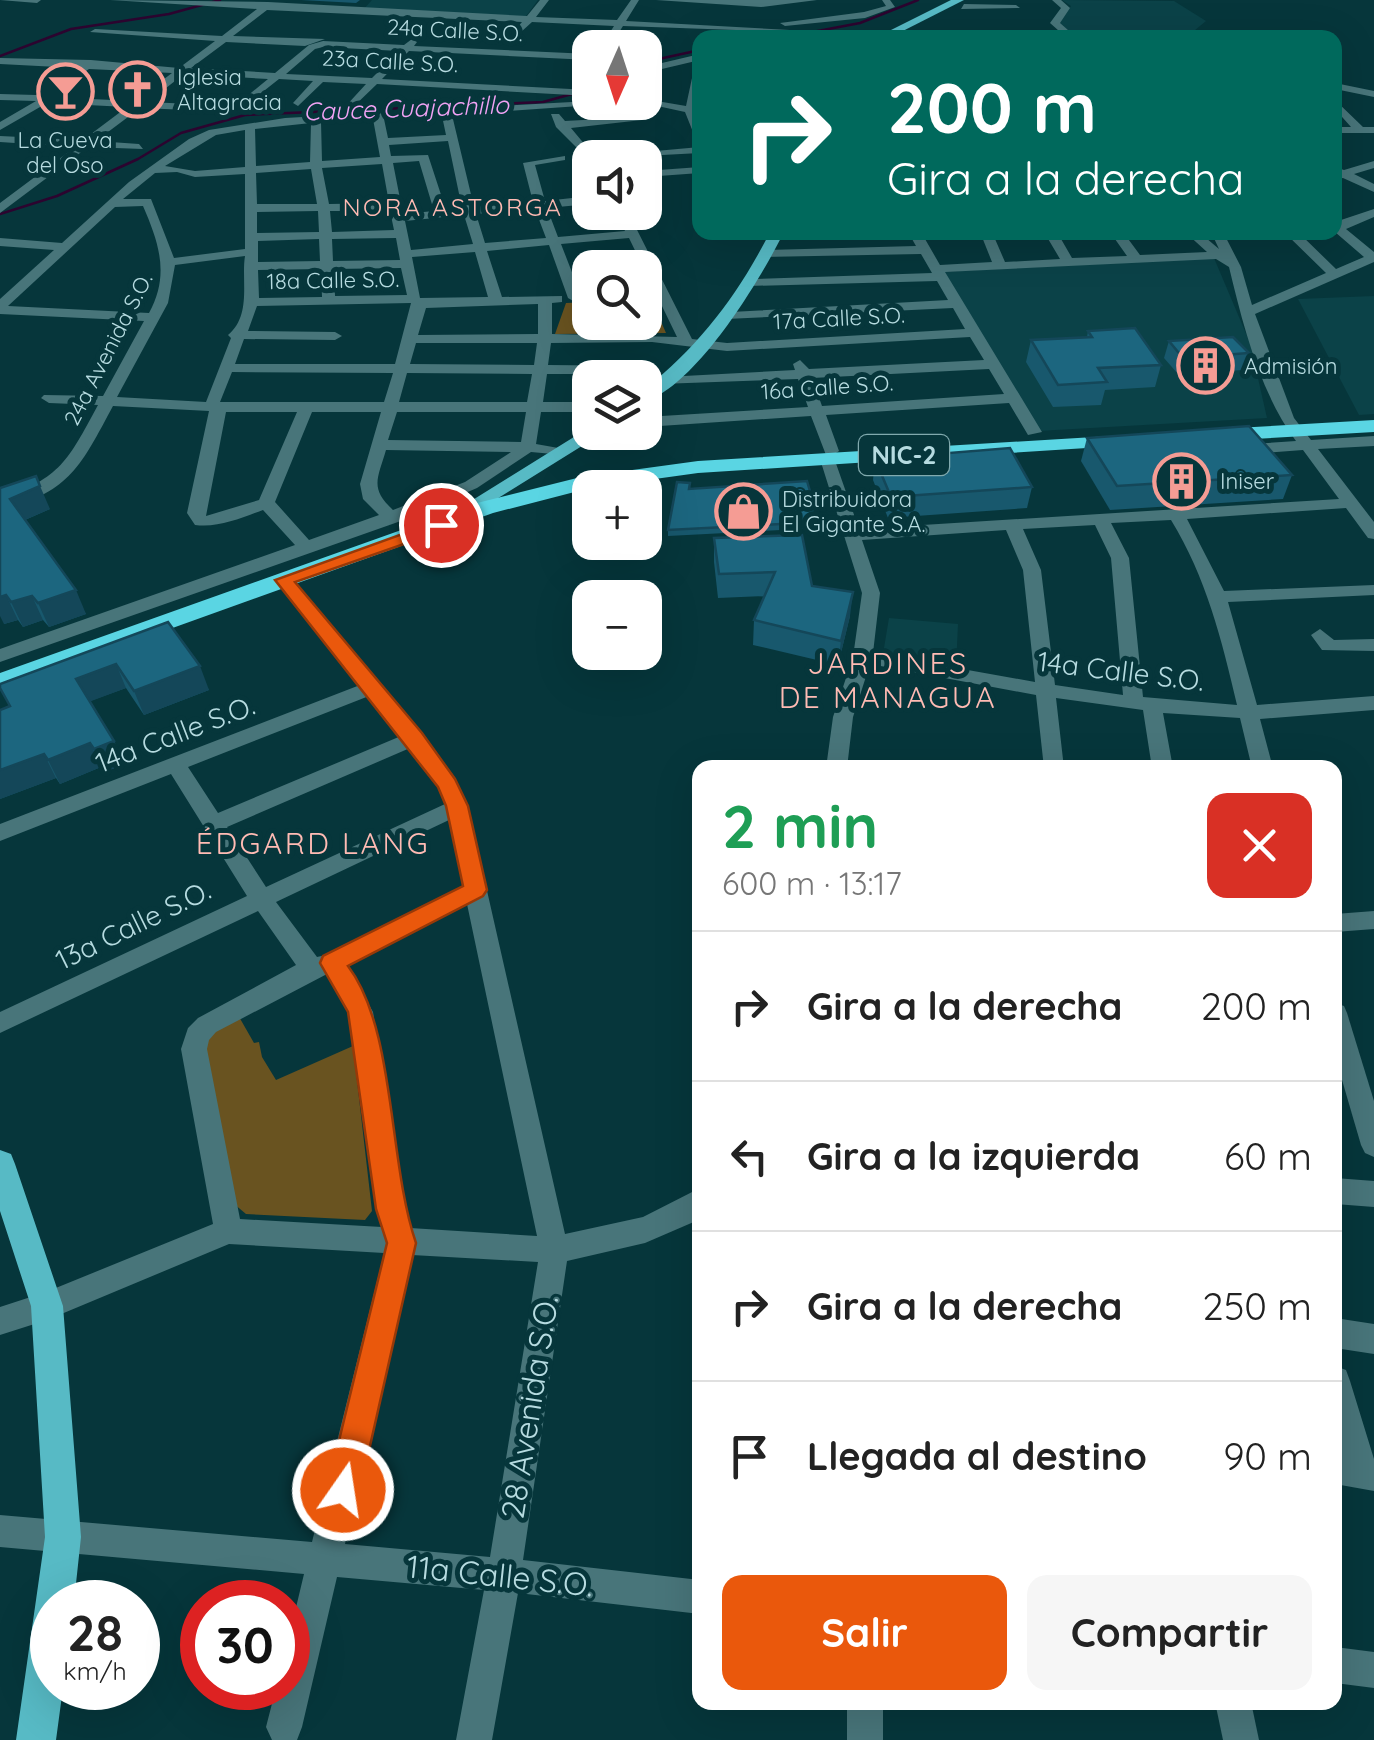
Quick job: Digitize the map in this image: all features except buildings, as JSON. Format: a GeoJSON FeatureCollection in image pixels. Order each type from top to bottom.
{"type":"FeatureCollection","features":[{"type":"Feature","properties":{"kind":"highway"},"geometry":{"type":"LineString","coordinates":[[1189,440],[1299,438],[1374,429]]}},
{"type":"Feature","properties":{"kind":"highway","name":"NIC-2"},"geometry":{"type":"LineString","coordinates":[[0,682],[441,525],[550,494],[659,472],[1152,443]]}},
{"type":"Feature","properties":{"kind":"highway","name":"NIC-2"},"geometry":{"type":"LineString","coordinates":[[662,480],[829,459]]}},
{"type":"Feature","properties":{"kind":"highway"},"geometry":{"type":"LineString","coordinates":[[521,475],[530,487],[550,494]]}},
{"type":"Feature","properties":{"kind":"highway","name":"NIC-2"},"geometry":{"type":"LineString","coordinates":[[550,494],[572,492]]}},
{"type":"Feature","properties":{"kind":"highway"},"geometry":{"type":"LineString","coordinates":[[146,604],[204,609]]}},
{"type":"Feature","properties":{"kind":"main road"},"geometry":{"type":"LineString","coordinates":[[902,30],[965,5]]}},
{"type":"Feature","properties":{"kind":"main road"},"geometry":{"type":"LineString","coordinates":[[662,384],[706,346],[731,316],[753,284],[773,240]]}},
{"type":"Feature","properties":{"kind":"main road"},"geometry":{"type":"LineString","coordinates":[[441,525],[480,488],[521,475],[572,444]]}},
{"type":"Feature","properties":{"kind":"main road"},"geometry":{"type":"LineString","coordinates":[[0,1164],[47,1306],[64,1537],[57,1580]]}},
{"type":"Feature","properties":{"kind":"main road"},"geometry":{"type":"LineString","coordinates":[[36,1740],[40,1710]]}},
{"type":"Feature","properties":{"kind":"street"},"geometry":{"type":"LineString","coordinates":[[0,0],[38,0]]}},
{"type":"Feature","properties":{"kind":"street"},"geometry":{"type":"LineString","coordinates":[[3,16],[27,0]]}},
{"type":"Feature","properties":{"kind":"street"},"geometry":{"type":"LineString","coordinates":[[114,0],[692,32]]}},
{"type":"Feature","properties":{"kind":"street"},"geometry":{"type":"LineString","coordinates":[[0,209],[274,0]]}},
{"type":"Feature","properties":{"kind":"street"},"geometry":{"type":"LineString","coordinates":[[339,22],[363,0]]}},
{"type":"Feature","properties":{"kind":"street"},"geometry":{"type":"LineString","coordinates":[[493,64],[545,0]]}},
{"type":"Feature","properties":{"kind":"street"},"geometry":{"type":"LineString","coordinates":[[617,30],[635,0]]}},
{"type":"Feature","properties":{"kind":"street"},"geometry":{"type":"LineString","coordinates":[[660,0],[814,0]]}},
{"type":"Feature","properties":{"kind":"street"},"geometry":{"type":"LineString","coordinates":[[774,30],[865,15],[891,7],[886,0]]}},
{"type":"Feature","properties":{"kind":"street"},"geometry":{"type":"LineString","coordinates":[[1002,0],[1017,13]]}},
{"type":"Feature","properties":{"kind":"street"},"geometry":{"type":"LineString","coordinates":[[1056,0],[1066,8],[1057,26],[1062,30]]}},
{"type":"Feature","properties":{"kind":"street"},"geometry":{"type":"LineString","coordinates":[[124,11],[153,1]]}},
{"type":"Feature","properties":{"kind":"street"},"geometry":{"type":"LineString","coordinates":[[714,30],[727,2]]}},
{"type":"Feature","properties":{"kind":"street"},"geometry":{"type":"LineString","coordinates":[[776,3],[786,26]]}},
{"type":"Feature","properties":{"kind":"street"},"geometry":{"type":"LineString","coordinates":[[965,5],[1033,13]]}},
{"type":"Feature","properties":{"kind":"street"},"geometry":{"type":"LineString","coordinates":[[178,14],[198,6]]}},
{"type":"Feature","properties":{"kind":"street"},"geometry":{"type":"LineString","coordinates":[[1046,15],[1060,17]]}},
{"type":"Feature","properties":{"kind":"street"},"geometry":{"type":"LineString","coordinates":[[349,108],[435,17]]}},
{"type":"Feature","properties":{"kind":"street"},"geometry":{"type":"LineString","coordinates":[[116,46],[156,20]]}},
{"type":"Feature","properties":{"kind":"street"},"geometry":{"type":"LineString","coordinates":[[786,26],[801,30]]}},
{"type":"Feature","properties":{"kind":"street"},"geometry":{"type":"LineString","coordinates":[[0,98],[237,109],[329,31]]}},
{"type":"Feature","properties":{"kind":"street","name":"24a Calle S.O."},"geometry":{"type":"LineString","coordinates":[[95,32],[572,55]]}},
{"type":"Feature","properties":{"kind":"street"},"geometry":{"type":"LineString","coordinates":[[0,127],[104,54]]}},
{"type":"Feature","properties":{"kind":"street","name":"23a Calle S.O."},"geometry":{"type":"LineString","coordinates":[[4,60],[572,92]]}},
{"type":"Feature","properties":{"kind":"street"},"geometry":{"type":"LineString","coordinates":[[663,64],[692,62]]}},
{"type":"Feature","properties":{"kind":"street"},"geometry":{"type":"LineString","coordinates":[[663,64],[692,70]]}},
{"type":"Feature","properties":{"kind":"street"},"geometry":{"type":"LineString","coordinates":[[462,101],[484,74]]}},
{"type":"Feature","properties":{"kind":"street"},"geometry":{"type":"LineString","coordinates":[[298,104],[322,77]]}},
{"type":"Feature","properties":{"kind":"street"},"geometry":{"type":"LineString","coordinates":[[1342,87],[1374,94]]}},
{"type":"Feature","properties":{"kind":"street"},"geometry":{"type":"LineString","coordinates":[[662,105],[692,110]]}},
{"type":"Feature","properties":{"kind":"street"},"geometry":{"type":"LineString","coordinates":[[1,310],[133,184],[203,136],[250,124],[572,106]]}},
{"type":"Feature","properties":{"kind":"street"},"geometry":{"type":"LineString","coordinates":[[551,109],[575,140]]}},
{"type":"Feature","properties":{"kind":"street"},"geometry":{"type":"LineString","coordinates":[[1342,111],[1360,130]]}},
{"type":"Feature","properties":{"kind":"street"},"geometry":{"type":"LineString","coordinates":[[448,115],[450,138],[496,300]]}},
{"type":"Feature","properties":{"kind":"street"},"geometry":{"type":"LineString","coordinates":[[378,118],[417,301],[411,339],[378,445],[368,492],[392,518]]}},
{"type":"Feature","properties":{"kind":"street"},"geometry":{"type":"LineString","coordinates":[[316,120],[316,165],[324,207],[330,301]]}},
{"type":"Feature","properties":{"kind":"street"},"geometry":{"type":"LineString","coordinates":[[560,124],[639,125],[637,120]]}},
{"type":"Feature","properties":{"kind":"street"},"geometry":{"type":"LineString","coordinates":[[250,124],[252,302],[224,368],[195,513],[201,521],[266,502],[306,408]]}},
{"type":"Feature","properties":{"kind":"street"},"geometry":{"type":"LineString","coordinates":[[1342,130],[1374,130]]}},
{"type":"Feature","properties":{"kind":"street"},"geometry":{"type":"LineString","coordinates":[[383,142],[450,138]]}},
{"type":"Feature","properties":{"kind":"street"},"geometry":{"type":"LineString","coordinates":[[0,139],[139,147]]}},
{"type":"Feature","properties":{"kind":"street"},"geometry":{"type":"LineString","coordinates":[[662,153],[692,151]]}},
{"type":"Feature","properties":{"kind":"street"},"geometry":{"type":"LineString","coordinates":[[154,170],[177,169],[195,174],[424,156],[441,214]]}},
{"type":"Feature","properties":{"kind":"street"},"geometry":{"type":"LineString","coordinates":[[561,158],[529,163],[540,205],[572,277]]}},
{"type":"Feature","properties":{"kind":"street"},"geometry":{"type":"LineString","coordinates":[[1342,173],[1374,164]]}},
{"type":"Feature","properties":{"kind":"street"},"geometry":{"type":"LineString","coordinates":[[662,173],[692,171]]}},
{"type":"Feature","properties":{"kind":"street"},"geometry":{"type":"LineString","coordinates":[[1342,176],[1369,186]]}},
{"type":"Feature","properties":{"kind":"street"},"geometry":{"type":"LineString","coordinates":[[1349,190],[1369,186]]}},
{"type":"Feature","properties":{"kind":"street"},"geometry":{"type":"LineString","coordinates":[[0,188],[24,189]]}},
{"type":"Feature","properties":{"kind":"street","name":"24a Avenida S.O."},"geometry":{"type":"LineString","coordinates":[[0,506],[30,496],[73,465],[110,402],[170,276],[171,262],[147,202],[114,203]]}},
{"type":"Feature","properties":{"kind":"street"},"geometry":{"type":"LineString","coordinates":[[251,208],[324,207],[441,214],[572,202]]}},
{"type":"Feature","properties":{"kind":"street"},"geometry":{"type":"LineString","coordinates":[[1342,225],[1374,213]]}},
{"type":"Feature","properties":{"kind":"street"},"geometry":{"type":"LineString","coordinates":[[632,230],[685,339],[662,360]]}},
{"type":"Feature","properties":{"kind":"street"},"geometry":{"type":"LineString","coordinates":[[1247,312],[1373,257],[1342,231]]}},
{"type":"Feature","properties":{"kind":"street"},"geometry":{"type":"LineString","coordinates":[[171,262],[250,252],[325,236],[400,234]]}},
{"type":"Feature","properties":{"kind":"street"},"geometry":{"type":"LineString","coordinates":[[250,252],[326,266],[634,234]]}},
{"type":"Feature","properties":{"kind":"street"},"geometry":{"type":"LineString","coordinates":[[798,255],[805,240]]}},
{"type":"Feature","properties":{"kind":"street"},"geometry":{"type":"LineString","coordinates":[[918,240],[1034,432]]}},
{"type":"Feature","properties":{"kind":"street"},"geometry":{"type":"LineString","coordinates":[[989,240],[1000,266]]}},
{"type":"Feature","properties":{"kind":"street"},"geometry":{"type":"LineString","coordinates":[[1055,240],[1068,262]]}},
{"type":"Feature","properties":{"kind":"street"},"geometry":{"type":"LineString","coordinates":[[1122,240],[1136,258]]}},
{"type":"Feature","properties":{"kind":"street"},"geometry":{"type":"LineString","coordinates":[[1201,240],[1235,267]]}},
{"type":"Feature","properties":{"kind":"street"},"geometry":{"type":"LineString","coordinates":[[1221,240],[1235,267],[1247,312],[1299,438],[1374,534]]}},
{"type":"Feature","properties":{"kind":"street"},"geometry":{"type":"LineString","coordinates":[[1298,240],[1334,274]]}},
{"type":"Feature","properties":{"kind":"street"},"geometry":{"type":"LineString","coordinates":[[0,242],[68,247]]}},
{"type":"Feature","properties":{"kind":"street"},"geometry":{"type":"LineString","coordinates":[[766,254],[923,250]]}},
{"type":"Feature","properties":{"kind":"street"},"geometry":{"type":"LineString","coordinates":[[753,284],[1220,255]]}},
{"type":"Feature","properties":{"kind":"street"},"geometry":{"type":"LineString","coordinates":[[1242,287],[1293,292]]}},
{"type":"Feature","properties":{"kind":"street"},"geometry":{"type":"LineString","coordinates":[[662,296],[666,296]]}},
{"type":"Feature","properties":{"kind":"street","name":"18a Calle S.O."},"geometry":{"type":"LineString","coordinates":[[252,302],[572,298]]}},
{"type":"Feature","properties":{"kind":"street"},"geometry":{"type":"LineString","coordinates":[[0,656],[480,488],[528,446],[545,338],[545,299]]}},
{"type":"Feature","properties":{"kind":"street"},"geometry":{"type":"LineString","coordinates":[[324,367],[349,300]]}},
{"type":"Feature","properties":{"kind":"street"},"geometry":{"type":"LineString","coordinates":[[731,316],[958,304]]}},
{"type":"Feature","properties":{"kind":"street"},"geometry":{"type":"LineString","coordinates":[[1,310],[153,318]]}},
{"type":"Feature","properties":{"kind":"street"},"geometry":{"type":"LineString","coordinates":[[782,313],[816,410],[871,593],[864,657],[843,717],[837,760]]}},
{"type":"Feature","properties":{"kind":"street","name":"17a Calle S.O."},"geometry":{"type":"LineString","coordinates":[[411,339],[685,339],[706,346],[974,333]]}},
{"type":"Feature","properties":{"kind":"street"},"geometry":{"type":"LineString","coordinates":[[235,336],[335,336]]}},
{"type":"Feature","properties":{"kind":"street"},"geometry":{"type":"LineString","coordinates":[[665,382],[993,364]]}},
{"type":"Feature","properties":{"kind":"street"},"geometry":{"type":"LineString","coordinates":[[224,368],[572,371]]}},
{"type":"Feature","properties":{"kind":"street"},"geometry":{"type":"LineString","coordinates":[[49,398],[215,407],[572,406]]}},
{"type":"Feature","properties":{"kind":"street","name":"16a Calle S.O."},"geometry":{"type":"LineString","coordinates":[[662,421],[1012,398]]}},
{"type":"Feature","properties":{"kind":"street"},"geometry":{"type":"LineString","coordinates":[[1252,448],[1299,438],[1374,441]]}},
{"type":"Feature","properties":{"kind":"street"},"geometry":{"type":"LineString","coordinates":[[378,445],[528,446],[558,452]]}},
{"type":"Feature","properties":{"kind":"street"},"geometry":{"type":"LineString","coordinates":[[266,502],[309,550]]}},
{"type":"Feature","properties":{"kind":"street"},"geometry":{"type":"LineString","coordinates":[[853,535],[1350,503]]}},
{"type":"Feature","properties":{"kind":"street"},"geometry":{"type":"LineString","coordinates":[[1175,514],[1196,543],[1218,597],[1261,760]]}},
{"type":"Feature","properties":{"kind":"street"},"geometry":{"type":"LineString","coordinates":[[1100,518],[1120,558],[1143,703],[1161,760]]}},
{"type":"Feature","properties":{"kind":"street"},"geometry":{"type":"LineString","coordinates":[[1012,524],[1032,570],[1053,760]]}},
{"type":"Feature","properties":{"kind":"street"},"geometry":{"type":"LineString","coordinates":[[284,580],[414,738],[448,785],[457,806],[554,1250]]}},
{"type":"Feature","properties":{"kind":"street"},"geometry":{"type":"LineString","coordinates":[[1218,597],[1372,595]]}},
{"type":"Feature","properties":{"kind":"street"},"geometry":{"type":"LineString","coordinates":[[1320,636],[1329,646],[1374,645]]}},
{"type":"Feature","properties":{"kind":"street","name":"14a Calle S.O."},"geometry":{"type":"LineString","coordinates":[[864,657],[1044,691],[1143,703],[1246,712],[1374,703]]}},
{"type":"Feature","properties":{"kind":"street","name":"14a Calle S.O."},"geometry":{"type":"LineString","coordinates":[[0,832],[372,688]]}},
{"type":"Feature","properties":{"kind":"street"},"geometry":{"type":"LineString","coordinates":[[214,824],[414,738]]}},
{"type":"Feature","properties":{"kind":"street"},"geometry":{"type":"LineString","coordinates":[[175,763],[260,898],[321,966],[349,985],[361,1012],[390,1209],[402,1243],[284,1728]]}},
{"type":"Feature","properties":{"kind":"street","name":"13a Calle S.O."},"geometry":{"type":"LineString","coordinates":[[0,1024],[457,806]]}},
{"type":"Feature","properties":{"kind":"street"},"geometry":{"type":"LineString","coordinates":[[228,1231],[194,1049],[197,1035],[207,1025],[475,890]]}},
{"type":"Feature","properties":{"kind":"street"},"geometry":{"type":"LineString","coordinates":[[1342,922],[1374,920]]}},
{"type":"Feature","properties":{"kind":"street"},"geometry":{"type":"LineString","coordinates":[[1342,1062],[1346,1090],[1374,1145]]}},
{"type":"Feature","properties":{"kind":"street"},"geometry":{"type":"LineString","coordinates":[[1342,1192],[1374,1194]]}},
{"type":"Feature","properties":{"kind":"street"},"geometry":{"type":"LineString","coordinates":[[0,1321],[47,1306],[228,1231],[554,1250],[645,1230],[692,1207]]}},
{"type":"Feature","properties":{"kind":"street","name":"28 Avenida S.O."},"geometry":{"type":"LineString","coordinates":[[474,1740],[504,1575],[554,1250]]}},
{"type":"Feature","properties":{"kind":"street"},"geometry":{"type":"LineString","coordinates":[[1342,1334],[1374,1339]]}},
{"type":"Feature","properties":{"kind":"street"},"geometry":{"type":"LineString","coordinates":[[1342,1410],[1356,1471]]}},
{"type":"Feature","properties":{"kind":"street","name":"11a Calle S.O."},"geometry":{"type":"LineString","coordinates":[[0,1531],[504,1575],[692,1597]]}},
{"type":"Feature","properties":{"kind":"street"},"geometry":{"type":"LineString","coordinates":[[1342,1666],[1374,1670]]}},
{"type":"Feature","properties":{"kind":"street"},"geometry":{"type":"LineString","coordinates":[[865,1710],[865,1740]]}},
{"type":"Feature","properties":{"kind":"street"},"geometry":{"type":"LineString","coordinates":[[1235,1710],[1241,1740]]}},
{"type":"Feature","properties":{"kind":"shaded area"},"geometry":{"type":"Polygon","coordinates":[[[372,0],[538,0],[524,19],[362,11],[372,0]]]}},
{"type":"Feature","properties":{"kind":"shaded area"},"geometry":{"type":"Polygon","coordinates":[[[1062,0],[1174,1],[1206,21],[1195,30],[1066,30],[1058,25],[1071,6],[1062,0]]]}},
{"type":"Feature","properties":{"kind":"shaded area"},"geometry":{"type":"Polygon","coordinates":[[[1214,258],[1250,343],[1267,418],[1038,431],[941,272],[1214,258]]]}},
{"type":"Feature","properties":{"kind":"shaded area"},"geometry":{"type":"Polygon","coordinates":[[[1374,296],[1374,414],[1359,415],[1298,299],[1374,296]]]}},
{"type":"Feature","properties":{"kind":"shaded area"},"geometry":{"type":"Polygon","coordinates":[[[566,303],[572,303],[572,334],[555,334],[566,303]]]}},
{"type":"Feature","properties":{"kind":"shaded area"},"geometry":{"type":"Polygon","coordinates":[[[889,618],[958,624],[956,667],[883,654],[889,618]]]}},
{"type":"Feature","properties":{"kind":"shaded area"},"geometry":{"type":"Polygon","coordinates":[[[238,1015],[254,1043],[259,1042],[262,1057],[276,1080],[353,1046],[372,1211],[365,1220],[246,1214],[227,1198],[199,1039],[238,1015]]]}},
{"type":"Feature","properties":{"kind":"waterway"},"geometry":{"type":"LineString","coordinates":[[0,56],[71,29],[169,14],[220,0]]}},
{"type":"Feature","properties":{"kind":"waterway","name":"Cauce Cuajachillo"},"geometry":{"type":"LineString","coordinates":[[823,30],[860,23],[918,0]]}},
{"type":"Feature","properties":{"kind":"waterway","name":"Cauce Cuajachillo"},"geometry":{"type":"LineString","coordinates":[[662,58],[692,52]]}},
{"type":"Feature","properties":{"kind":"waterway","name":"Cauce Cuajachillo"},"geometry":{"type":"LineString","coordinates":[[0,214],[57,196],[138,159],[181,133],[245,115],[543,102],[572,94]]}},
{"type":"Feature","properties":{"kind":"place","name":"Iglesia Altagracia"},"geometry":{"type":"Point","coordinates":[138,90]}},
{"type":"Feature","properties":{"kind":"place","name":"La Cueva del Oso"},"geometry":{"type":"Point","coordinates":[65,92]}},
{"type":"Feature","properties":{"kind":"place","name":"Admisión"},"geometry":{"type":"Point","coordinates":[1205,366]}},
{"type":"Feature","properties":{"kind":"place","name":"Iniser"},"geometry":{"type":"Point","coordinates":[1181,481]}},
{"type":"Feature","properties":{"kind":"place","name":"Distribuidora El Gigante S.A."},"geometry":{"type":"Point","coordinates":[743,512]}},
{"type":"Feature","properties":{"kind":"district","name":"NORA ASTORGA"},"geometry":{"type":"Point","coordinates":[453,207]}},
{"type":"Feature","properties":{"kind":"district","name":"JARDINES DE MANAGUA"},"geometry":{"type":"Point","coordinates":[888,681]}},
{"type":"Feature","properties":{"kind":"district","name":"ÉDGARD LANG"},"geometry":{"type":"Point","coordinates":[313,844]}},
{"type":"Feature","properties":{"kind":"route"},"geometry":{"type":"LineString","coordinates":[[343,1490],[402,1243],[390,1209],[361,1012],[349,985],[332,963],[475,890],[457,806],[448,785],[284,580],[441,525]]}}]}
